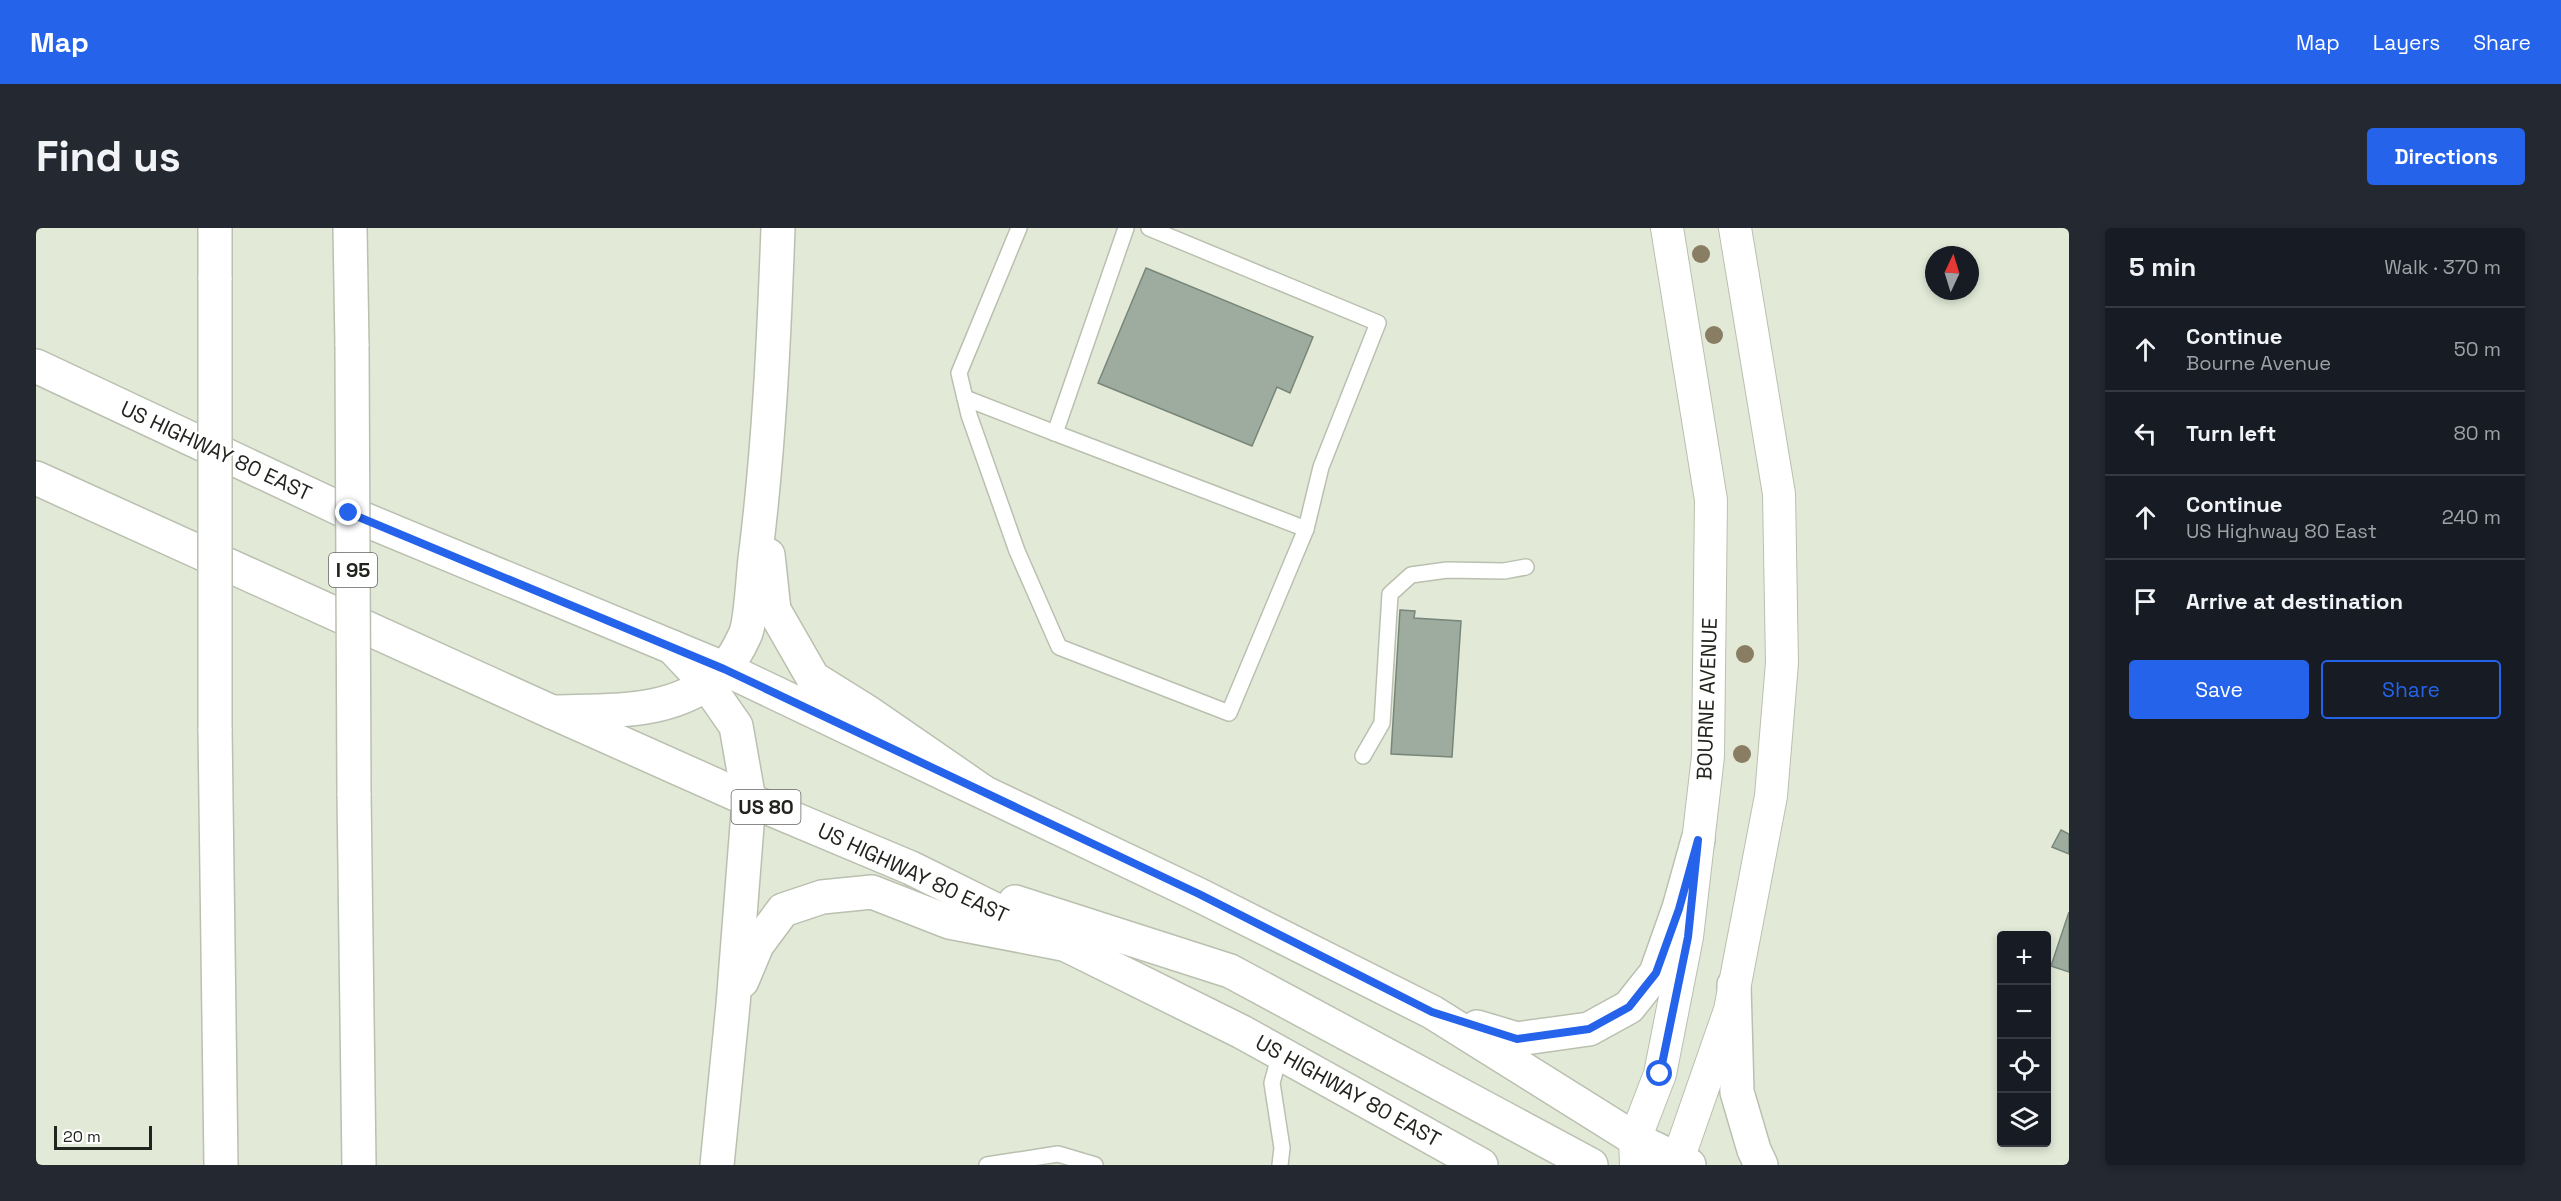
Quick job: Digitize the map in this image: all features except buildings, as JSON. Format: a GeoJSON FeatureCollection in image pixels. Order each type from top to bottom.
{"type":"FeatureCollection","features":[{"type":"Feature","properties":{"kind":"main road"},"geometry":{"type":"LineString","coordinates":[[215,228],[215,728],[220,1165]]}},
{"type":"Feature","properties":{"kind":"main road","name":"I 95"},"geometry":{"type":"LineString","coordinates":[[350,228],[359,1165]]}},
{"type":"Feature","properties":{"kind":"main road"},"geometry":{"type":"LineString","coordinates":[[552,712],[641,709],[670,702],[715,676],[746,634],[762,503],[773,352],[778,228]]}},
{"type":"Feature","properties":{"kind":"main road","name":"US HIGHWAY 80 EAST"},"geometry":{"type":"LineString","coordinates":[[36,366],[349,513],[672,647],[715,676]]}},
{"type":"Feature","properties":{"kind":"main road","name":"US HIGHWAY 80 EAST"},"geometry":{"type":"LineString","coordinates":[[36,477],[552,712],[749,800],[910,868],[1280,1053],[1481,1165]]}},
{"type":"Feature","properties":{"kind":"main road"},"geometry":{"type":"LineString","coordinates":[[762,503],[774,610],[813,678],[982,790]]}},
{"type":"Feature","properties":{"kind":"main road"},"geometry":{"type":"LineString","coordinates":[[715,676],[982,790],[1199,894],[1432,1012],[1636,1152],[1679,1163]]}},
{"type":"Feature","properties":{"kind":"main road"},"geometry":{"type":"LineString","coordinates":[[715,676],[736,726],[749,800],[733,1005],[717,1165]]}},
{"type":"Feature","properties":{"kind":"main road"},"geometry":{"type":"LineString","coordinates":[[1432,1012],[1517,1039],[1589,1029],[1629,1007],[1656,973],[1679,909],[1698,840]]}},
{"type":"Feature","properties":{"kind":"main road"},"geometry":{"type":"LineString","coordinates":[[910,868],[1230,971],[1592,1165]]}},
{"type":"Feature","properties":{"kind":"main road"},"geometry":{"type":"LineString","coordinates":[[733,1005],[757,945],[783,910],[822,897],[872,892],[949,922],[1064,944]]}},
{"type":"Feature","properties":{"kind":"main road"},"geometry":{"type":"LineString","coordinates":[[1734,985],[1737,1092],[1761,1165]]}},
{"type":"Feature","properties":{"kind":"street","name":"BOURNE AVENUE"},"geometry":{"type":"LineString","coordinates":[[1636,1152],[1660,1074],[1688,937],[1708,756],[1711,500],[1667,228]]}},
{"type":"Feature","properties":{"kind":"street"},"geometry":{"type":"LineString","coordinates":[[1679,1163],[1730,1010],[1771,796],[1782,663],[1779,494],[1735,228]]}},
{"type":"Feature","properties":{"kind":"lane"},"geometry":{"type":"LineString","coordinates":[[1019,228],[959,373],[965,398],[1017,551],[1059,646],[1229,714],[1306,529],[1321,467],[1378,323],[1149,228]]}},
{"type":"Feature","properties":{"kind":"lane"},"geometry":{"type":"LineString","coordinates":[[1055,433],[1126,228]]}},
{"type":"Feature","properties":{"kind":"lane"},"geometry":{"type":"LineString","coordinates":[[965,398],[1306,529]]}},
{"type":"Feature","properties":{"kind":"lane"},"geometry":{"type":"LineString","coordinates":[[1363,756],[1382,723],[1390,594],[1411,575],[1447,570],[1504,571],[1526,567]]}},
{"type":"Feature","properties":{"kind":"lane"},"geometry":{"type":"LineString","coordinates":[[1280,1053],[1272,1083],[1282,1148],[1280,1165]]}},
{"type":"Feature","properties":{"kind":"lane"},"geometry":{"type":"LineString","coordinates":[[987,1165],[1058,1154],[1095,1165]]}},
{"type":"Feature","properties":{"kind":"route"},"geometry":{"type":"LineString","coordinates":[[349,513],[724,669],[1199,894],[1432,1012],[1517,1039],[1589,1029],[1629,1007],[1656,973],[1679,909],[1698,840],[1688,937],[1660,1074]]}}]}
